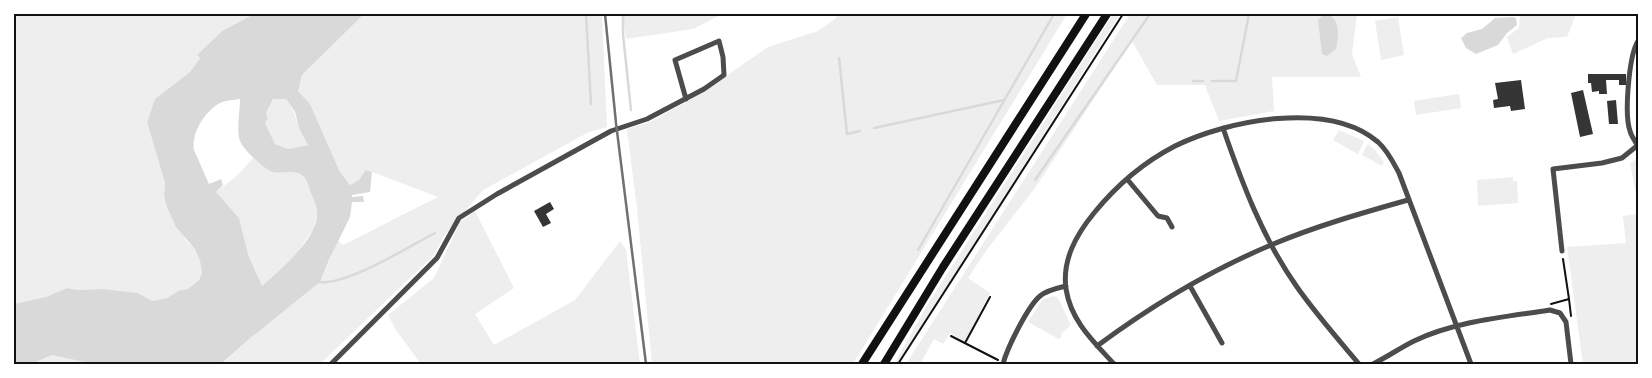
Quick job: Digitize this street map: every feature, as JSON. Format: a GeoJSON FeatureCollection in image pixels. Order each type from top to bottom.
{"type":"FeatureCollection","features":[{"type":"Feature","properties":{"kind":"highway"},"geometry":{"type":"LineString","coordinates":[[862,364],[1086,14]]}},
{"type":"Feature","properties":{"kind":"highway"},"geometry":{"type":"LineString","coordinates":[[884,364],[943,267],[1107,14]]}},
{"type":"Feature","properties":{"kind":"street"},"geometry":{"type":"LineString","coordinates":[[331,364],[437,258],[459,218],[500,192],[611,131],[648,119],[686,99],[704,89],[724,75],[720,41],[675,60],[686,99]]}},
{"type":"Feature","properties":{"kind":"street"},"geometry":{"type":"LineString","coordinates":[[1562,251],[1553,169],[1602,163],[1622,158],[1638,145],[1629,130],[1628,96],[1630,67],[1638,41]]}},
{"type":"Feature","properties":{"kind":"street"},"geometry":{"type":"LineString","coordinates":[[1114,364],[1079,326],[1066,286],[1067,262],[1073,245],[1087,221],[1100,204],[1127,179],[1146,163],[1174,147],[1208,132],[1223,128],[1260,120],[1282,119],[1332,121],[1358,129],[1379,143],[1387,152],[1396,167],[1471,364]]}},
{"type":"Feature","properties":{"kind":"street"},"geometry":{"type":"LineString","coordinates":[[1223,128],[1248,198],[1272,245],[1296,286],[1359,364]]}},
{"type":"Feature","properties":{"kind":"street"},"geometry":{"type":"LineString","coordinates":[[1127,179],[1158,216],[1167,218],[1172,227]]}},
{"type":"Feature","properties":{"kind":"street"},"geometry":{"type":"LineString","coordinates":[[1097,346],[1142,314],[1231,264],[1272,245],[1336,221],[1408,200]]}},
{"type":"Feature","properties":{"kind":"street"},"geometry":{"type":"LineString","coordinates":[[1003,364],[1033,304],[1044,293],[1066,286]]}},
{"type":"Feature","properties":{"kind":"street"},"geometry":{"type":"LineString","coordinates":[[1190,286],[1222,343]]}},
{"type":"Feature","properties":{"kind":"street"},"geometry":{"type":"LineString","coordinates":[[1373,364],[1415,341],[1456,326],[1550,310],[1560,313],[1566,322],[1571,364]]}},
{"type":"Feature","properties":{"kind":"path"},"geometry":{"type":"LineString","coordinates":[[898,364],[1123,14]]}},
{"type":"Feature","properties":{"kind":"path"},"geometry":{"type":"LineString","coordinates":[[1562,251],[1571,316],[1566,322]]}},
{"type":"Feature","properties":{"kind":"path"},"geometry":{"type":"LineString","coordinates":[[965,343],[990,297]]}},
{"type":"Feature","properties":{"kind":"path"},"geometry":{"type":"LineString","coordinates":[[1550,310],[1551,303],[1569,299]]}},
{"type":"Feature","properties":{"kind":"path"},"geometry":{"type":"LineString","coordinates":[[951,336],[1003,364]]}},
{"type":"Feature","properties":{"kind":"shaded area"},"geometry":{"type":"Polygon","coordinates":[[[14,14],[254,14],[222,31],[197,55],[200,58],[190,72],[155,99],[147,122],[165,183],[164,195],[185,239],[195,249],[200,261],[202,273],[199,280],[188,289],[180,290],[167,298],[152,301],[138,293],[104,289],[78,290],[67,288],[46,297],[14,304],[14,14]]]}},
{"type":"Feature","properties":{"kind":"shaded area"},"geometry":{"type":"Polygon","coordinates":[[[254,14],[364,14],[302,75],[298,91],[310,104],[340,172],[350,185],[359,180],[366,170],[372,172],[370,192],[352,195],[352,197],[363,196],[364,202],[352,202],[350,217],[320,282],[221,364],[93,364],[52,355],[31,364],[14,364],[14,304],[46,297],[67,288],[78,290],[104,289],[138,293],[152,301],[167,298],[180,290],[188,289],[199,280],[202,273],[195,249],[176,227],[167,207],[164,195],[165,183],[147,122],[155,99],[190,72],[200,58],[197,55],[222,31],[254,14]],[[240,99],[222,102],[209,111],[197,130],[194,150],[209,184],[221,179],[223,185],[216,192],[239,218],[249,257],[262,286],[304,244],[315,225],[317,212],[306,179],[302,175],[292,172],[270,171],[253,158],[242,144],[238,131],[240,99]],[[273,99],[266,113],[268,118],[265,123],[275,144],[288,149],[308,145],[300,130],[295,112],[286,99],[273,99]]]}},
{"type":"Feature","properties":{"kind":"shaded area"},"geometry":{"type":"Polygon","coordinates":[[[364,14],[602,14],[607,127],[589,132],[483,190],[444,236],[434,255],[320,364],[222,364],[248,340],[320,282],[338,241],[343,245],[438,197],[367,170],[359,180],[350,185],[340,172],[310,104],[298,91],[302,75],[364,14]]]}},
{"type":"Feature","properties":{"kind":"shaded area"},"geometry":{"type":"Polygon","coordinates":[[[622,14],[722,14],[693,29],[626,39],[622,14]]]}},
{"type":"Feature","properties":{"kind":"shaded area"},"geometry":{"type":"Polygon","coordinates":[[[836,14],[1067,14],[853,364],[652,364],[637,208],[627,129],[650,122],[700,94],[768,47],[818,31],[836,18],[836,14]]]}},
{"type":"Feature","properties":{"kind":"shaded area"},"geometry":{"type":"Polygon","coordinates":[[[1113,14],[1120,14],[898,364],[894,364],[928,304],[1113,14]]]}},
{"type":"Feature","properties":{"kind":"shaded area"},"geometry":{"type":"Polygon","coordinates":[[[1130,14],[1357,14],[1352,54],[1361,77],[1272,77],[1274,111],[1219,121],[1205,85],[1157,85],[1132,41],[1035,188],[986,251],[968,278],[990,293],[965,342],[950,333],[943,344],[934,339],[920,364],[906,364],[1130,14]]]}},
{"type":"Feature","properties":{"kind":"shaded area"},"geometry":{"type":"Polygon","coordinates":[[[1324,14],[1330,15],[1338,27],[1336,49],[1327,56],[1322,54],[1318,20],[1324,14]]]}},
{"type":"Feature","properties":{"kind":"shaded area"},"geometry":{"type":"Polygon","coordinates":[[[1434,14],[1576,14],[1567,37],[1548,38],[1513,54],[1507,37],[1519,28],[1520,16],[1434,16],[1434,14]]]}},
{"type":"Feature","properties":{"kind":"shaded area"},"geometry":{"type":"Polygon","coordinates":[[[1398,17],[1404,55],[1381,60],[1375,21],[1398,17]]]}},
{"type":"Feature","properties":{"kind":"shaded area"},"geometry":{"type":"Polygon","coordinates":[[[1495,18],[1516,18],[1517,25],[1507,33],[1498,45],[1476,54],[1466,48],[1461,38],[1467,33],[1482,29],[1495,18]]]}},
{"type":"Feature","properties":{"kind":"shaded area"},"geometry":{"type":"Polygon","coordinates":[[[1459,94],[1461,108],[1416,115],[1414,101],[1459,94]]]}},
{"type":"Feature","properties":{"kind":"shaded area"},"geometry":{"type":"Polygon","coordinates":[[[273,99],[286,99],[293,110],[308,145],[288,149],[275,144],[265,123],[268,118],[266,113],[273,99]]]}},
{"type":"Feature","properties":{"kind":"shaded area"},"geometry":{"type":"Polygon","coordinates":[[[1339,130],[1364,141],[1358,154],[1333,140],[1339,130]]]}},
{"type":"Feature","properties":{"kind":"shaded area"},"geometry":{"type":"Polygon","coordinates":[[[1368,144],[1384,162],[1382,166],[1362,155],[1368,144]]]}},
{"type":"Feature","properties":{"kind":"shaded area"},"geometry":{"type":"Polygon","coordinates":[[[253,158],[270,171],[293,171],[302,175],[314,198],[317,215],[313,229],[294,258],[262,286],[249,257],[239,218],[216,192],[238,175],[253,158]]]}},
{"type":"Feature","properties":{"kind":"shaded area"},"geometry":{"type":"Polygon","coordinates":[[[1638,158],[1638,364],[1583,364],[1567,247],[1626,243],[1623,216],[1636,214],[1636,194],[1630,163],[1638,158]]]}},
{"type":"Feature","properties":{"kind":"shaded area"},"geometry":{"type":"Polygon","coordinates":[[[1513,177],[1513,181],[1517,181],[1518,203],[1478,206],[1477,180],[1513,177]]]}},
{"type":"Feature","properties":{"kind":"shaded area"},"geometry":{"type":"Polygon","coordinates":[[[475,211],[514,288],[475,314],[494,345],[575,300],[620,241],[626,249],[640,364],[421,364],[396,330],[388,315],[434,278],[460,222],[475,211]]]}},
{"type":"Feature","properties":{"kind":"shaded area"},"geometry":{"type":"Polygon","coordinates":[[[1054,296],[1058,298],[1071,325],[1057,340],[1057,338],[1028,322],[1042,300],[1054,296]]]}},
{"type":"Feature","properties":{"kind":"shaded area"},"geometry":{"type":"Polygon","coordinates":[[[52,355],[93,364],[31,364],[52,355]]]}},
{"type":"Feature","properties":{"kind":"building"},"geometry":{"type":"Polygon","coordinates":[[[1588,74],[1626,74],[1626,85],[1619,85],[1619,80],[1606,80],[1607,94],[1599,94],[1599,91],[1592,92],[1591,83],[1588,83],[1588,74]]]}},
{"type":"Feature","properties":{"kind":"building"},"geometry":{"type":"Polygon","coordinates":[[[1521,80],[1525,109],[1511,111],[1510,106],[1494,108],[1493,100],[1498,99],[1495,83],[1521,80]]]}},
{"type":"Feature","properties":{"kind":"building"},"geometry":{"type":"Polygon","coordinates":[[[1583,90],[1593,134],[1580,137],[1571,93],[1583,90]]]}},
{"type":"Feature","properties":{"kind":"building"},"geometry":{"type":"Polygon","coordinates":[[[1616,100],[1618,124],[1609,124],[1607,101],[1616,100]]]}},
{"type":"Feature","properties":{"kind":"building"},"geometry":{"type":"Polygon","coordinates":[[[550,202],[554,209],[546,214],[551,223],[543,227],[534,211],[550,202]]]}},
{"type":"Feature","properties":{"kind":"waterway"},"geometry":{"type":"LineString","coordinates":[[586,14],[591,104]]}},
{"type":"Feature","properties":{"kind":"waterway"},"geometry":{"type":"LineString","coordinates":[[623,14],[623,34],[631,110]]}},
{"type":"Feature","properties":{"kind":"waterway"},"geometry":{"type":"LineString","coordinates":[[918,250],[1054,14]]}},
{"type":"Feature","properties":{"kind":"waterway"},"geometry":{"type":"LineString","coordinates":[[1035,180],[1150,14]]}},
{"type":"Feature","properties":{"kind":"waterway"},"geometry":{"type":"LineString","coordinates":[[1212,81],[1236,81],[1249,14]]}},
{"type":"Feature","properties":{"kind":"waterway"},"geometry":{"type":"LineString","coordinates":[[839,58],[847,134],[860,131]]}},
{"type":"Feature","properties":{"kind":"waterway"},"geometry":{"type":"LineString","coordinates":[[1193,81],[1203,81]]}},
{"type":"Feature","properties":{"kind":"waterway"},"geometry":{"type":"LineString","coordinates":[[874,128],[1004,100]]}},
{"type":"Feature","properties":{"kind":"waterway"},"geometry":{"type":"LineString","coordinates":[[320,282],[346,278],[362,272],[435,233]]}},
{"type":"Feature","properties":{"kind":"railway"},"geometry":{"type":"LineString","coordinates":[[605,14],[616,123],[646,364]]}}]}
